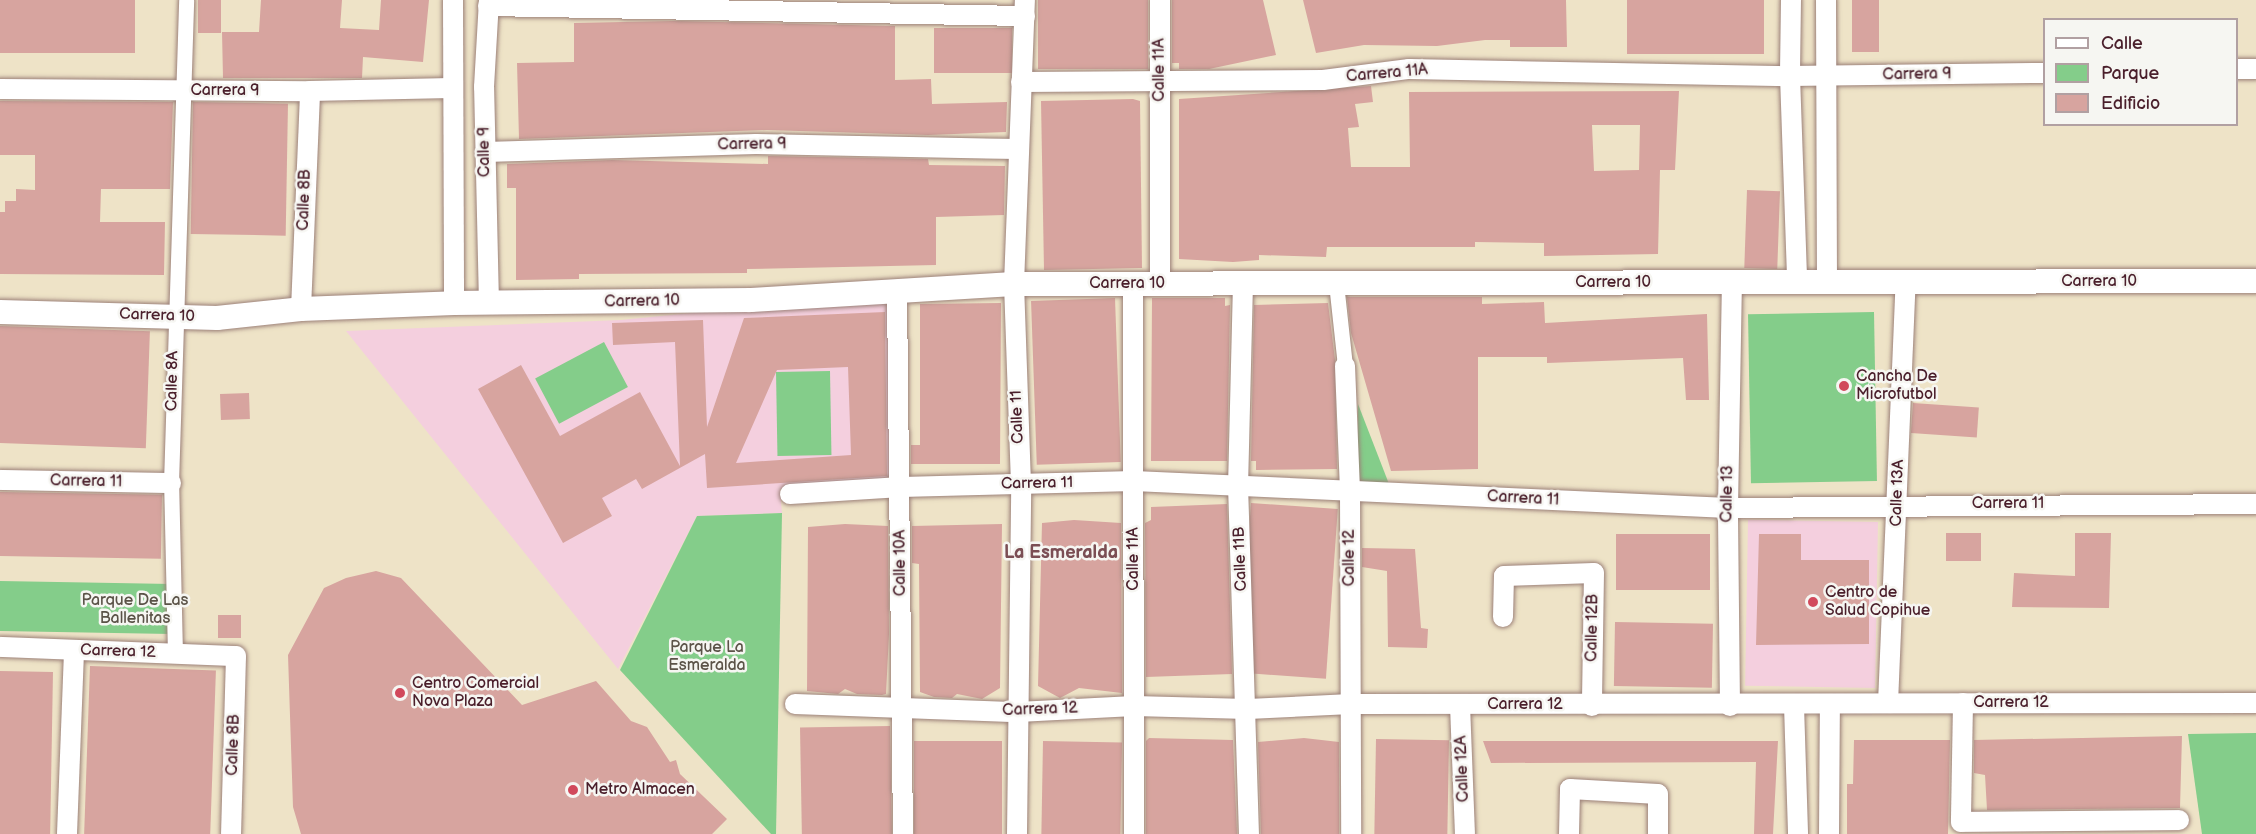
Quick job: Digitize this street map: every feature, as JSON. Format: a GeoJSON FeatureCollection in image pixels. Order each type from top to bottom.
{"type":"FeatureCollection","features":[{"type":"Feature","properties":{"kind":"street","name":"Calle 8A"},"geometry":{"type":"LineString","coordinates":[[176,654],[171,483],[174,316],[186,0]]}},
{"type":"Feature","properties":{"kind":"street","name":"Calle 9"},"geometry":{"type":"LineString","coordinates":[[453,0],[451,88],[454,303]]}},
{"type":"Feature","properties":{"kind":"street","name":"Calle 11A"},"geometry":{"type":"LineString","coordinates":[[1160,0],[1160,284]]}},
{"type":"Feature","properties":{"kind":"street"},"geometry":{"type":"LineString","coordinates":[[1791,0],[1790,76],[1797,281]]}},
{"type":"Feature","properties":{"kind":"street"},"geometry":{"type":"LineString","coordinates":[[1826,0],[1827,282]]}},
{"type":"Feature","properties":{"kind":"street","name":"Calle 9"},"geometry":{"type":"LineString","coordinates":[[488,3],[485,152],[489,304]]}},
{"type":"Feature","properties":{"kind":"street"},"geometry":{"type":"LineString","coordinates":[[488,3],[1025,8]]}},
{"type":"Feature","properties":{"kind":"street","name":"Calle 11"},"geometry":{"type":"LineString","coordinates":[[1017,834],[1021,484],[1014,284],[1025,8]]}},
{"type":"Feature","properties":{"kind":"street","name":"Carrera 11A"},"geometry":{"type":"LineString","coordinates":[[1021,82],[1323,80],[1409,69],[1790,76]]}},
{"type":"Feature","properties":{"kind":"street"},"geometry":{"type":"LineString","coordinates":[[2238,69],[2256,69]]}},
{"type":"Feature","properties":{"kind":"street","name":"Carrera 9"},"geometry":{"type":"LineString","coordinates":[[1790,76],[2043,72]]}},
{"type":"Feature","properties":{"kind":"street","name":"Carrera 9"},"geometry":{"type":"LineString","coordinates":[[0,89],[310,92],[451,88]]}},
{"type":"Feature","properties":{"kind":"street","name":"Calle 8B"},"geometry":{"type":"LineString","coordinates":[[301,309],[310,92]]}},
{"type":"Feature","properties":{"kind":"street","name":"Carrera 9"},"geometry":{"type":"LineString","coordinates":[[485,152],[756,144],[1019,149]]}},
{"type":"Feature","properties":{"kind":"street","name":"Calle 13"},"geometry":{"type":"LineString","coordinates":[[1730,706],[1728,508],[1732,282]]}},
{"type":"Feature","properties":{"kind":"street","name":"Calle 13A"},"geometry":{"type":"LineString","coordinates":[[1888,703],[1906,282]]}},
{"type":"Feature","properties":{"kind":"street","name":"Carrera 10"},"geometry":{"type":"LineString","coordinates":[[0,312],[217,318],[301,309],[454,303],[751,300],[1014,284],[2256,282]]}},
{"type":"Feature","properties":{"kind":"street","name":"Calle 11B"},"geometry":{"type":"LineString","coordinates":[[1243,283],[1238,484],[1248,709],[1250,834]]}},
{"type":"Feature","properties":{"kind":"street","name":"Calle 12"},"geometry":{"type":"LineString","coordinates":[[1336,283],[1346,366],[1350,492],[1351,834]]}},
{"type":"Feature","properties":{"kind":"street","name":"Calle 11A"},"geometry":{"type":"LineString","coordinates":[[1133,284],[1134,834]]}},
{"type":"Feature","properties":{"kind":"street","name":"Calle 10A"},"geometry":{"type":"LineString","coordinates":[[897,292],[902,487],[900,709],[903,834]]}},
{"type":"Feature","properties":{"kind":"street","name":"Carrera 11"},"geometry":{"type":"LineString","coordinates":[[0,480],[171,483]]}},
{"type":"Feature","properties":{"kind":"street","name":"Carrera 11"},"geometry":{"type":"LineString","coordinates":[[790,494],[902,487],[1134,481],[1728,508],[2256,504]]}},
{"type":"Feature","properties":{"kind":"street","name":"Calle 12B"},"geometry":{"type":"LineString","coordinates":[[1503,617],[1504,576],[1594,573],[1592,706]]}},
{"type":"Feature","properties":{"kind":"street","name":"Carrera 12"},"geometry":{"type":"LineString","coordinates":[[0,647],[236,656]]}},
{"type":"Feature","properties":{"kind":"street"},"geometry":{"type":"LineString","coordinates":[[67,834],[74,650]]}},
{"type":"Feature","properties":{"kind":"street","name":"Calle 8B"},"geometry":{"type":"LineString","coordinates":[[231,834],[236,656]]}},
{"type":"Feature","properties":{"kind":"street","name":"Carrera 12"},"geometry":{"type":"LineString","coordinates":[[795,704],[1018,712],[1134,706],[1248,709],[1351,704],[1730,706],[1888,703],[2256,703]]}},
{"type":"Feature","properties":{"kind":"street"},"geometry":{"type":"LineString","coordinates":[[1963,703],[1961,822],[2179,820]]}},
{"type":"Feature","properties":{"kind":"street","name":"Calle 12A"},"geometry":{"type":"LineString","coordinates":[[1460,705],[1465,834]]}},
{"type":"Feature","properties":{"kind":"street"},"geometry":{"type":"LineString","coordinates":[[1794,705],[1798,834]]}},
{"type":"Feature","properties":{"kind":"street"},"geometry":{"type":"LineString","coordinates":[[1829,834],[1830,705]]}},
{"type":"Feature","properties":{"kind":"street"},"geometry":{"type":"LineString","coordinates":[[1569,834],[1570,789],[1658,794],[1658,834]]}},
{"type":"Feature","properties":{"kind":"shaded area"},"geometry":{"type":"Polygon","coordinates":[[[897,292],[901,487],[780,489],[782,513],[697,516],[618,669],[346,331],[621,320],[897,292]]]}},
{"type":"Feature","properties":{"kind":"shaded area"},"geometry":{"type":"Polygon","coordinates":[[[1748,520],[1878,522],[1875,688],[1745,686],[1748,520]]]}},
{"type":"Feature","properties":{"kind":"green space"},"geometry":{"type":"Polygon","coordinates":[[[1874,312],[1877,481],[1751,483],[1748,314],[1874,312]]]}},
{"type":"Feature","properties":{"kind":"green space"},"geometry":{"type":"Polygon","coordinates":[[[604,342],[628,387],[559,424],[535,379],[604,342]]]}},
{"type":"Feature","properties":{"kind":"green space"},"geometry":{"type":"Polygon","coordinates":[[[830,371],[831,455],[777,456],[776,372],[830,371]]]}},
{"type":"Feature","properties":{"kind":"green space"},"geometry":{"type":"Polygon","coordinates":[[[1358,404],[1389,484],[1357,484],[1358,404]]]}},
{"type":"Feature","properties":{"kind":"green space","name":"Parque La Esmeralda"},"geometry":{"type":"Polygon","coordinates":[[[782,513],[776,834],[771,834],[620,670],[697,516],[782,513]]]}},
{"type":"Feature","properties":{"kind":"green space","name":"Parque De Las Ballenitas"},"geometry":{"type":"Polygon","coordinates":[[[0,581],[172,584],[171,634],[0,631],[0,581]]]}},
{"type":"Feature","properties":{"kind":"green space"},"geometry":{"type":"Polygon","coordinates":[[[2256,733],[2256,834],[2202,834],[2188,734],[2256,733]]]}},
{"type":"Feature","properties":{"kind":"building"},"geometry":{"type":"Polygon","coordinates":[[[0,0],[135,0],[135,53],[0,53],[0,0]]]}},
{"type":"Feature","properties":{"kind":"building"},"geometry":{"type":"Polygon","coordinates":[[[198,0],[221,0],[221,33],[198,33],[198,0]]]}},
{"type":"Feature","properties":{"kind":"building"},"geometry":{"type":"Polygon","coordinates":[[[261,0],[342,0],[340,28],[379,30],[381,0],[429,0],[423,62],[363,57],[362,78],[223,78],[222,32],[259,32],[261,0]]]}},
{"type":"Feature","properties":{"kind":"building"},"geometry":{"type":"Polygon","coordinates":[[[1038,0],[1148,0],[1148,69],[1038,69],[1038,0]]]}},
{"type":"Feature","properties":{"kind":"building"},"geometry":{"type":"Polygon","coordinates":[[[1172,0],[1263,0],[1276,55],[1209,69],[1179,69],[1179,63],[1172,63],[1172,0]]]}},
{"type":"Feature","properties":{"kind":"building"},"geometry":{"type":"Polygon","coordinates":[[[1303,0],[1566,0],[1567,47],[1510,47],[1510,40],[1485,40],[1437,46],[1364,45],[1316,53],[1303,0]]]}},
{"type":"Feature","properties":{"kind":"building"},"geometry":{"type":"Polygon","coordinates":[[[1627,0],[1764,0],[1764,54],[1627,54],[1627,0]]]}},
{"type":"Feature","properties":{"kind":"building"},"geometry":{"type":"Polygon","coordinates":[[[1852,0],[1879,0],[1879,52],[1852,52],[1852,0]]]}},
{"type":"Feature","properties":{"kind":"building"},"geometry":{"type":"Polygon","coordinates":[[[673,21],[895,26],[895,80],[931,79],[932,104],[1007,102],[1006,132],[928,135],[767,130],[519,139],[517,63],[574,62],[574,23],[673,21]]]}},
{"type":"Feature","properties":{"kind":"building"},"geometry":{"type":"Polygon","coordinates":[[[934,28],[1012,28],[1012,73],[934,73],[934,28]]]}},
{"type":"Feature","properties":{"kind":"building"},"geometry":{"type":"Polygon","coordinates":[[[1371,86],[1373,102],[1355,104],[1359,127],[1348,128],[1351,167],[1410,167],[1409,92],[1679,91],[1675,170],[1660,170],[1658,254],[1544,256],[1544,243],[1475,242],[1475,247],[1327,247],[1326,257],[1259,255],[1259,260],[1233,262],[1179,259],[1179,99],[1371,86]],[[1592,125],[1594,171],[1639,170],[1640,125],[1592,125]]]}},
{"type":"Feature","properties":{"kind":"building"},"geometry":{"type":"Polygon","coordinates":[[[1133,99],[1140,101],[1142,268],[1044,270],[1041,101],[1133,99]]]}},
{"type":"Feature","properties":{"kind":"building"},"geometry":{"type":"Polygon","coordinates":[[[0,101],[173,102],[170,189],[101,189],[100,222],[165,222],[164,275],[0,274],[0,212],[5,212],[5,201],[16,201],[16,189],[35,190],[35,155],[0,155],[0,101]]]}},
{"type":"Feature","properties":{"kind":"building"},"geometry":{"type":"Polygon","coordinates":[[[193,102],[288,104],[286,236],[191,234],[193,102]]]}},
{"type":"Feature","properties":{"kind":"building"},"geometry":{"type":"Polygon","coordinates":[[[768,156],[928,159],[929,165],[1005,166],[1004,215],[936,217],[936,265],[747,269],[747,273],[579,274],[579,279],[516,280],[516,188],[507,188],[507,164],[612,160],[768,164],[768,156]]]}},
{"type":"Feature","properties":{"kind":"building"},"geometry":{"type":"Polygon","coordinates":[[[1747,190],[1780,191],[1777,269],[1744,268],[1747,190]]]}},
{"type":"Feature","properties":{"kind":"building"},"geometry":{"type":"Polygon","coordinates":[[[1347,297],[1482,297],[1482,304],[1544,302],[1545,323],[1707,314],[1709,400],[1686,400],[1683,358],[1547,363],[1547,357],[1478,357],[1478,469],[1391,471],[1351,333],[1347,297]]]}},
{"type":"Feature","properties":{"kind":"building"},"geometry":{"type":"Polygon","coordinates":[[[1115,298],[1121,462],[1037,465],[1031,301],[1115,298]]]}},
{"type":"Feature","properties":{"kind":"building"},"geometry":{"type":"Polygon","coordinates":[[[1152,298],[1225,298],[1225,306],[1230,305],[1227,461],[1151,461],[1152,298]]]}},
{"type":"Feature","properties":{"kind":"building"},"geometry":{"type":"Polygon","coordinates":[[[1001,303],[1000,464],[911,464],[911,445],[920,445],[920,304],[1001,303]]]}},
{"type":"Feature","properties":{"kind":"building"},"geometry":{"type":"Polygon","coordinates":[[[1328,303],[1335,360],[1337,469],[1256,470],[1256,461],[1251,461],[1254,305],[1328,303]]]}},
{"type":"Feature","properties":{"kind":"building"},"geometry":{"type":"Polygon","coordinates":[[[885,312],[887,476],[707,488],[705,454],[642,489],[636,479],[602,498],[612,516],[563,543],[478,389],[521,365],[560,436],[640,392],[680,466],[675,342],[613,345],[612,323],[703,320],[707,427],[744,318],[885,312]],[[848,367],[777,370],[736,463],[851,455],[848,367]]]}},
{"type":"Feature","properties":{"kind":"building"},"geometry":{"type":"Polygon","coordinates":[[[0,326],[150,331],[146,448],[0,443],[0,326]]]}},
{"type":"Feature","properties":{"kind":"building"},"geometry":{"type":"Polygon","coordinates":[[[249,393],[250,419],[221,420],[220,394],[249,393]]]}},
{"type":"Feature","properties":{"kind":"building"},"geometry":{"type":"Polygon","coordinates":[[[1913,403],[1979,408],[1977,438],[1911,433],[1913,403]]]}},
{"type":"Feature","properties":{"kind":"building"},"geometry":{"type":"Polygon","coordinates":[[[0,492],[162,495],[161,559],[0,556],[0,492]]]}},
{"type":"Feature","properties":{"kind":"building"},"geometry":{"type":"Polygon","coordinates":[[[1251,503],[1338,509],[1326,679],[1239,673],[1251,503]]]}},
{"type":"Feature","properties":{"kind":"building"},"geometry":{"type":"Polygon","coordinates":[[[1227,504],[1232,674],[1146,677],[1145,523],[1151,520],[1151,507],[1227,504]]]}},
{"type":"Feature","properties":{"kind":"building"},"geometry":{"type":"Polygon","coordinates":[[[1074,520],[1121,523],[1122,693],[1079,688],[1060,698],[1038,686],[1042,523],[1074,520]]]}},
{"type":"Feature","properties":{"kind":"building"},"geometry":{"type":"Polygon","coordinates":[[[845,524],[888,526],[889,634],[886,694],[882,695],[857,694],[845,689],[838,694],[807,691],[808,527],[845,524]]]}},
{"type":"Feature","properties":{"kind":"building"},"geometry":{"type":"Polygon","coordinates":[[[1002,524],[1000,688],[982,699],[957,694],[952,698],[934,697],[920,692],[919,564],[912,563],[912,526],[1002,524]]]}},
{"type":"Feature","properties":{"kind":"building"},"geometry":{"type":"Polygon","coordinates":[[[1946,533],[1981,533],[1981,561],[1946,561],[1946,533]]]}},
{"type":"Feature","properties":{"kind":"building"},"geometry":{"type":"Polygon","coordinates":[[[2075,533],[2111,533],[2109,608],[2012,607],[2014,573],[2075,576],[2075,533]]]}},
{"type":"Feature","properties":{"kind":"building"},"geometry":{"type":"Polygon","coordinates":[[[1616,534],[1710,534],[1710,590],[1616,590],[1616,534]]]}},
{"type":"Feature","properties":{"kind":"building","name":"Centro de Salud Copihue"},"geometry":{"type":"Polygon","coordinates":[[[1759,534],[1801,534],[1801,560],[1869,560],[1869,644],[1756,645],[1759,534]]]}},
{"type":"Feature","properties":{"kind":"building"},"geometry":{"type":"Polygon","coordinates":[[[1362,548],[1415,549],[1421,628],[1428,629],[1427,648],[1388,647],[1387,571],[1362,567],[1362,548]]]}},
{"type":"Feature","properties":{"kind":"building","name":"Centro Comercial Nova Plaza"},"geometry":{"type":"Polygon","coordinates":[[[376,571],[401,578],[522,705],[596,681],[631,721],[647,727],[670,762],[676,760],[680,774],[727,819],[712,834],[301,834],[293,807],[288,655],[324,588],[346,578],[376,571]]]}},
{"type":"Feature","properties":{"kind":"building"},"geometry":{"type":"Polygon","coordinates":[[[218,615],[241,615],[241,638],[218,638],[218,615]]]}},
{"type":"Feature","properties":{"kind":"building"},"geometry":{"type":"Polygon","coordinates":[[[1615,622],[1713,624],[1712,688],[1614,686],[1615,622]]]}},
{"type":"Feature","properties":{"kind":"building"},"geometry":{"type":"Polygon","coordinates":[[[90,666],[216,670],[210,834],[84,834],[90,666]]]}},
{"type":"Feature","properties":{"kind":"building"},"geometry":{"type":"Polygon","coordinates":[[[0,671],[53,672],[50,834],[0,834],[0,671]]]}},
{"type":"Feature","properties":{"kind":"building"},"geometry":{"type":"Polygon","coordinates":[[[890,726],[892,834],[802,834],[800,728],[890,726]]]}},
{"type":"Feature","properties":{"kind":"building"},"geometry":{"type":"Polygon","coordinates":[[[2182,736],[2180,808],[1987,810],[1985,775],[1974,773],[1974,740],[2182,736]]]}},
{"type":"Feature","properties":{"kind":"building"},"geometry":{"type":"Polygon","coordinates":[[[1149,738],[1233,740],[1237,834],[1146,834],[1146,741],[1149,738]]]}},
{"type":"Feature","properties":{"kind":"building"},"geometry":{"type":"Polygon","coordinates":[[[1304,738],[1339,742],[1339,834],[1261,834],[1258,742],[1304,738]]]}},
{"type":"Feature","properties":{"kind":"building"},"geometry":{"type":"Polygon","coordinates":[[[1376,739],[1449,740],[1447,834],[1374,834],[1376,739]]]}},
{"type":"Feature","properties":{"kind":"building"},"geometry":{"type":"Polygon","coordinates":[[[1854,740],[1950,740],[1948,834],[1847,834],[1847,784],[1853,784],[1854,740]]]}},
{"type":"Feature","properties":{"kind":"building"},"geometry":{"type":"Polygon","coordinates":[[[914,741],[1002,741],[1002,834],[914,834],[914,741]]]}},
{"type":"Feature","properties":{"kind":"building"},"geometry":{"type":"Polygon","coordinates":[[[1043,741],[1122,742],[1120,834],[1041,834],[1043,741]]]}},
{"type":"Feature","properties":{"kind":"building"},"geometry":{"type":"Polygon","coordinates":[[[1483,741],[1778,741],[1773,834],[1754,834],[1756,762],[1491,763],[1483,741]]]}},
{"type":"Feature","properties":{"kind":"place","name":"Cancha De Microfutbol"},"geometry":{"type":"Point","coordinates":[1844,386]}},
{"type":"Feature","properties":{"kind":"place","name":"Centro de Salud Copihue"},"geometry":{"type":"Point","coordinates":[1813,602]}},
{"type":"Feature","properties":{"kind":"place","name":"Centro Comercial Nova Plaza"},"geometry":{"type":"Point","coordinates":[400,693]}},
{"type":"Feature","properties":{"kind":"place","name":"Metro Almacen"},"geometry":{"type":"Point","coordinates":[573,790]}},
{"type":"Feature","properties":{"kind":"district","name":"La Esmeralda"},"geometry":{"type":"Point","coordinates":[1061,553]}}]}
